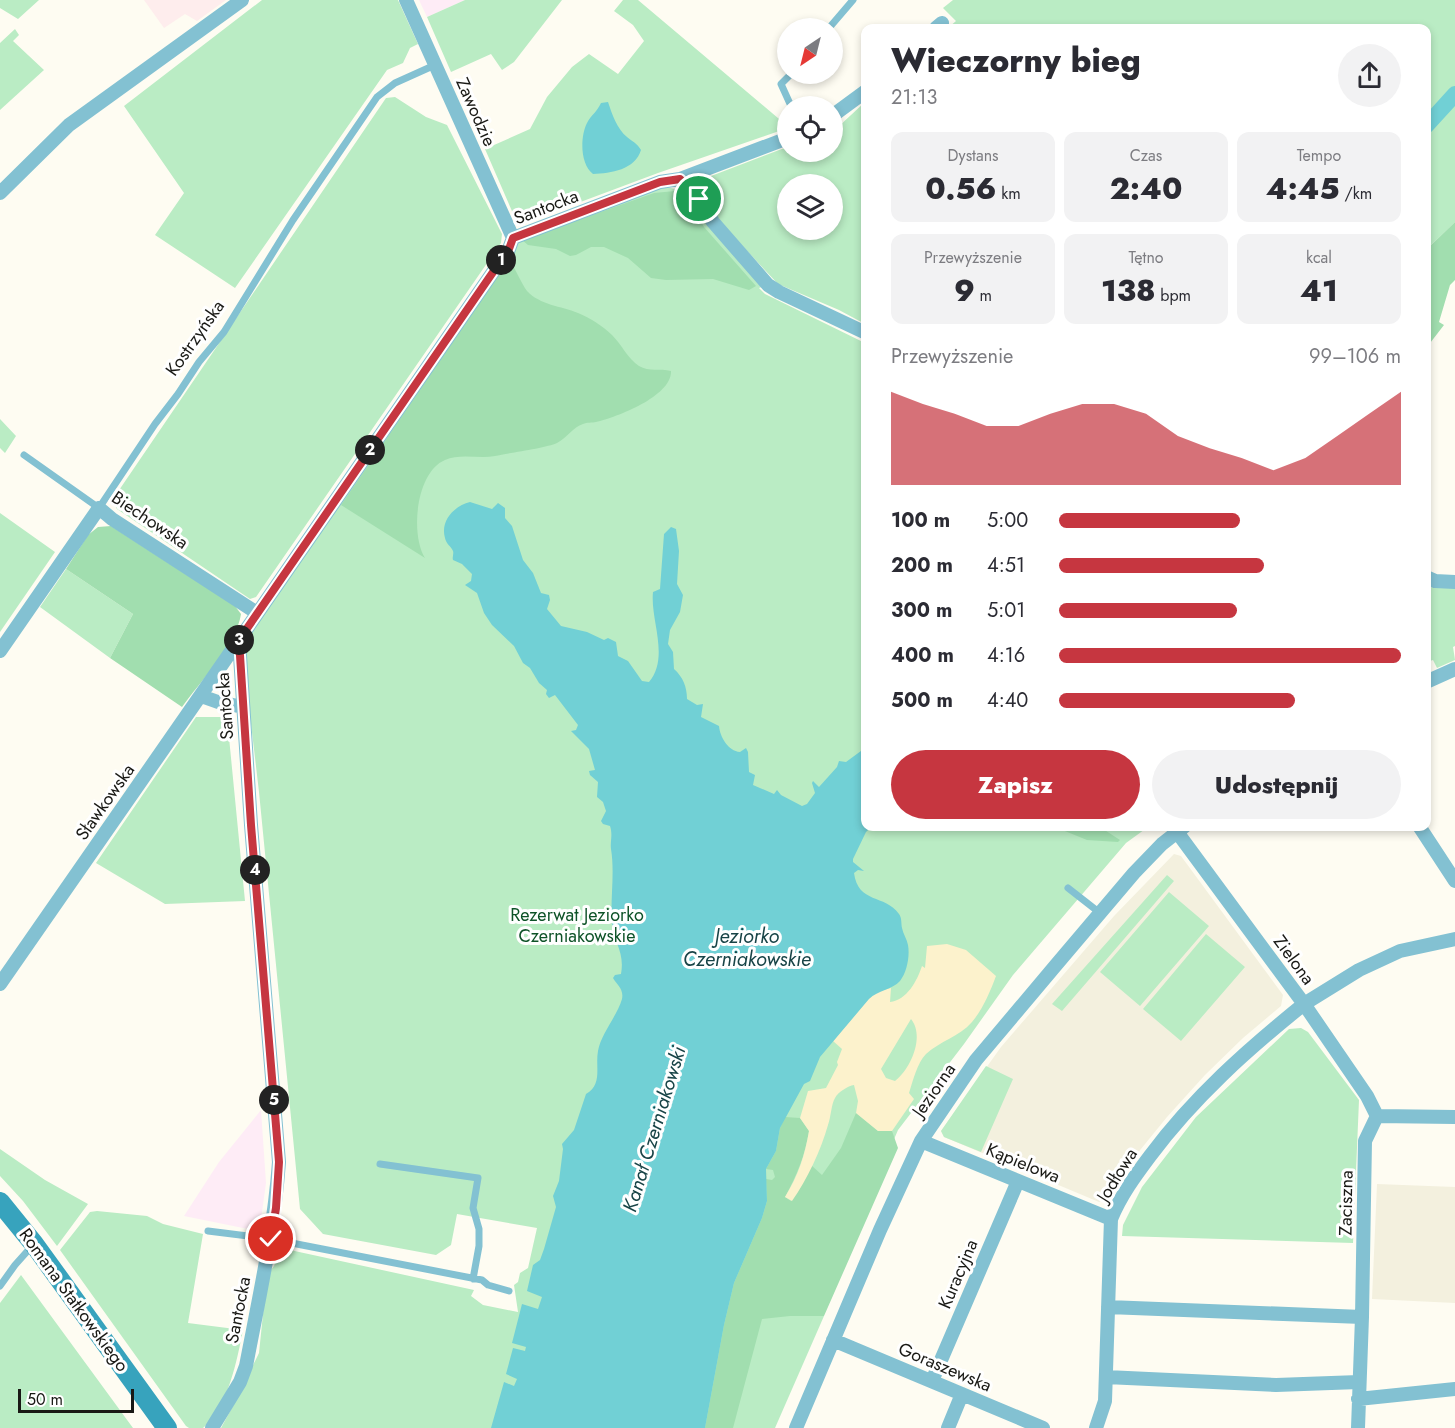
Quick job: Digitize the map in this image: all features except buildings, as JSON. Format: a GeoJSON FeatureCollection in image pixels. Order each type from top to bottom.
{"type":"FeatureCollection","features":[{"type":"Feature","properties":{"kind":"street"},"geometry":{"type":"LineString","coordinates":[[0,194],[69,125],[242,0]]}},
{"type":"Feature","properties":{"kind":"street","name":"Zawodzie"},"geometry":{"type":"LineString","coordinates":[[406,0],[513,238]]}},
{"type":"Feature","properties":{"kind":"street"},"geometry":{"type":"LineString","coordinates":[[843,108],[861,95]]}},
{"type":"Feature","properties":{"kind":"street","name":"Santocka"},"geometry":{"type":"LineString","coordinates":[[212,1428],[240,1383],[246,1366],[271,1239],[279,1162],[239,640],[509,249],[513,238],[660,182],[680,179],[777,142]]}},
{"type":"Feature","properties":{"kind":"street"},"geometry":{"type":"LineString","coordinates":[[680,179],[699,199],[713,222],[768,285],[861,331]]}},
{"type":"Feature","properties":{"kind":"street","name":"Biechowska"},"geometry":{"type":"LineString","coordinates":[[99,508],[112,519],[258,612]]}},
{"type":"Feature","properties":{"kind":"street","name":"Kostrzyńska"},"geometry":{"type":"LineString","coordinates":[[0,651],[99,508]]}},
{"type":"Feature","properties":{"kind":"street"},"geometry":{"type":"LineString","coordinates":[[1431,579],[1455,582]]}},
{"type":"Feature","properties":{"kind":"street","name":"Sławkowska"},"geometry":{"type":"LineString","coordinates":[[0,984],[239,640]]}},
{"type":"Feature","properties":{"kind":"street"},"geometry":{"type":"LineString","coordinates":[[1431,680],[1455,669]]}},
{"type":"Feature","properties":{"kind":"street"},"geometry":{"type":"LineString","coordinates":[[201,696],[243,707]]}},
{"type":"Feature","properties":{"kind":"street","name":"Jeziorna"},"geometry":{"type":"LineString","coordinates":[[796,1428],[912,1157],[921,1141],[976,1060],[1134,873],[1162,844],[1178,831]]}},
{"type":"Feature","properties":{"kind":"street","name":"Zielona"},"geometry":{"type":"LineString","coordinates":[[1182,831],[1304,1004],[1359,970],[1400,951],[1455,939]]}},
{"type":"Feature","properties":{"kind":"street"},"geometry":{"type":"LineString","coordinates":[[1422,831],[1455,881]]}},
{"type":"Feature","properties":{"kind":"street"},"geometry":{"type":"LineString","coordinates":[[1304,1004],[1367,1096],[1377,1116],[1455,1117]]}},
{"type":"Feature","properties":{"kind":"street","name":"Jodłowa"},"geometry":{"type":"LineString","coordinates":[[1096,1428],[1105,1401],[1112,1219],[1125,1190],[1191,1106],[1244,1054],[1304,1004]]}},
{"type":"Feature","properties":{"kind":"street","name":"Zaciszna"},"geometry":{"type":"LineString","coordinates":[[1358,1428],[1365,1141],[1377,1116]]}},
{"type":"Feature","properties":{"kind":"street","name":"Kąpielowa"},"geometry":{"type":"LineString","coordinates":[[921,1141],[1112,1219]]}},
{"type":"Feature","properties":{"kind":"street","name":"Kuracyjna"},"geometry":{"type":"LineString","coordinates":[[932,1381],[1018,1181]]}},
{"type":"Feature","properties":{"kind":"street","name":"Romana Statkowskiego"},"geometry":{"type":"LineString","coordinates":[[0,1202],[34,1244],[167,1428]]}},
{"type":"Feature","properties":{"kind":"street"},"geometry":{"type":"LineString","coordinates":[[1108,1307],[1362,1317]]}},
{"type":"Feature","properties":{"kind":"street","name":"Goraszewska"},"geometry":{"type":"LineString","coordinates":[[833,1340],[1043,1428]]}},
{"type":"Feature","properties":{"kind":"street"},"geometry":{"type":"LineString","coordinates":[[1106,1377],[1276,1385],[1359,1382]]}},
{"type":"Feature","properties":{"kind":"street"},"geometry":{"type":"LineString","coordinates":[[1358,1399],[1455,1389]]}},
{"type":"Feature","properties":{"kind":"street"},"geometry":{"type":"LineString","coordinates":[[948,1428],[962,1394]]}},
{"type":"Feature","properties":{"kind":"lane"},"geometry":{"type":"LineString","coordinates":[[837,18],[853,0]]}},
{"type":"Feature","properties":{"kind":"lane","name":"Kostrzyńska"},"geometry":{"type":"LineString","coordinates":[[99,508],[199,362],[224,332],[293,220],[377,98],[395,83],[435,65]]}},
{"type":"Feature","properties":{"kind":"lane","name":"Biechowska"},"geometry":{"type":"LineString","coordinates":[[24,455],[99,508]]}},
{"type":"Feature","properties":{"kind":"lane"},"geometry":{"type":"LineString","coordinates":[[1068,888],[1100,913]]}},
{"type":"Feature","properties":{"kind":"lane"},"geometry":{"type":"LineString","coordinates":[[380,1164],[478,1178],[472,1208],[479,1229],[479,1246],[473,1279]]}},
{"type":"Feature","properties":{"kind":"lane"},"geometry":{"type":"LineString","coordinates":[[208,1231],[271,1239],[473,1279],[509,1291]]}},
{"type":"Feature","properties":{"kind":"lane"},"geometry":{"type":"LineString","coordinates":[[0,1286],[34,1244]]}},
{"type":"Feature","properties":{"kind":"shaded area"},"geometry":{"type":"Polygon","coordinates":[[[144,0],[226,0],[197,21],[185,14],[164,28],[144,0]]]}},
{"type":"Feature","properties":{"kind":"shaded area"},"geometry":{"type":"Polygon","coordinates":[[[419,0],[465,0],[427,17],[419,0]]]}},
{"type":"Feature","properties":{"kind":"shaded area"},"geometry":{"type":"Polygon","coordinates":[[[1174,854],[1181,856],[1283,995],[1281,1006],[1243,1038],[1205,1075],[1132,1160],[1108,1198],[1099,1202],[944,1137],[941,1131],[1001,1047],[1114,916],[1174,854]]]}},
{"type":"Feature","properties":{"kind":"shaded area"},"geometry":{"type":"Polygon","coordinates":[[[261,1110],[266,1183],[260,1227],[253,1230],[184,1216],[219,1162],[261,1110]]]}},
{"type":"Feature","properties":{"kind":"shaded area"},"geometry":{"type":"Polygon","coordinates":[[[1377,1184],[1455,1187],[1455,1303],[1372,1299],[1377,1184]]]}},
{"type":"Feature","properties":{"kind":"green space"},"geometry":{"type":"Polygon","coordinates":[[[0,0],[39,0],[18,19],[0,8],[0,0]]]}},
{"type":"Feature","properties":{"kind":"green space"},"geometry":{"type":"Polygon","coordinates":[[[262,0],[398,0],[418,44],[410,48],[403,63],[387,70],[235,288],[155,235],[184,193],[124,106],[262,0]]]}},
{"type":"Feature","properties":{"kind":"green space"},"geometry":{"type":"Polygon","coordinates":[[[465,0],[562,0],[514,62],[502,70],[491,54],[451,72],[427,17],[465,0]]]}},
{"type":"Feature","properties":{"kind":"green space"},"geometry":{"type":"Polygon","coordinates":[[[623,0],[638,0],[777,117],[777,132],[527,222],[515,218],[485,149],[530,129],[547,97],[572,67],[589,54],[618,74],[644,41],[633,25],[614,11],[623,0]]]}},
{"type":"Feature","properties":{"kind":"green space"},"geometry":{"type":"Polygon","coordinates":[[[953,0],[1455,0],[1455,222],[1431,245],[1431,24],[953,24],[956,21],[943,8],[953,0]]]}},
{"type":"Feature","properties":{"kind":"green space"},"geometry":{"type":"Polygon","coordinates":[[[15,29],[19,35],[13,41],[44,70],[0,110],[0,43],[15,29]]]}},
{"type":"Feature","properties":{"kind":"green space"},"geometry":{"type":"Polygon","coordinates":[[[395,97],[426,117],[447,125],[502,234],[501,243],[256,597],[250,599],[117,509],[113,499],[386,98],[395,97]]]}},
{"type":"Feature","properties":{"kind":"green space"},"geometry":{"type":"Polygon","coordinates":[[[861,106],[861,322],[778,284],[721,223],[698,181],[777,151],[777,162],[843,162],[843,122],[861,106]]]}},
{"type":"Feature","properties":{"kind":"green space","name":"Rezerwat Jeziorko Czerniakowskie"},"geometry":{"type":"Polygon","coordinates":[[[667,187],[687,192],[764,286],[759,288],[765,294],[861,341],[861,831],[1142,831],[1126,843],[1013,975],[898,1130],[818,1316],[824,1316],[775,1428],[221,1428],[259,1353],[267,1275],[279,1254],[290,1250],[474,1290],[471,1296],[483,1305],[518,1312],[514,1285],[518,1282],[520,1273],[528,1268],[537,1228],[457,1214],[451,1245],[436,1255],[323,1234],[300,1209],[259,792],[243,655],[243,635],[516,237],[649,190],[667,187]]]}},
{"type":"Feature","properties":{"kind":"green space"},"geometry":{"type":"Polygon","coordinates":[[[675,191],[688,199],[704,227],[756,286],[749,290],[713,279],[651,278],[628,258],[604,247],[591,247],[570,256],[556,249],[528,245],[522,240],[654,193],[675,191]]]}},
{"type":"Feature","properties":{"kind":"green space"},"geometry":{"type":"Polygon","coordinates":[[[1455,222],[1455,280],[1450,285],[1439,322],[1444,325],[1431,342],[1431,245],[1455,222]]]}},
{"type":"Feature","properties":{"kind":"green space"},"geometry":{"type":"Polygon","coordinates":[[[509,260],[532,296],[596,322],[612,335],[639,366],[671,371],[669,380],[663,389],[642,404],[605,419],[579,425],[552,445],[495,456],[451,458],[435,467],[422,490],[418,505],[418,534],[425,558],[341,505],[509,260]]]}},
{"type":"Feature","properties":{"kind":"green space"},"geometry":{"type":"Polygon","coordinates":[[[0,419],[16,436],[5,453],[0,448],[0,419]]]}},
{"type":"Feature","properties":{"kind":"green space"},"geometry":{"type":"Polygon","coordinates":[[[0,513],[55,552],[0,632],[0,513]]]}},
{"type":"Feature","properties":{"kind":"green space"},"geometry":{"type":"Polygon","coordinates":[[[111,526],[235,606],[241,614],[233,637],[225,650],[182,707],[110,658],[133,614],[66,569],[88,535],[98,527],[111,526]]]}},
{"type":"Feature","properties":{"kind":"green space"},"geometry":{"type":"Polygon","coordinates":[[[66,569],[133,614],[110,658],[40,607],[66,569]]]}},
{"type":"Feature","properties":{"kind":"green space"},"geometry":{"type":"Polygon","coordinates":[[[1431,587],[1455,588],[1455,646],[1453,647],[1455,660],[1437,668],[1433,660],[1431,661],[1431,587]]]}},
{"type":"Feature","properties":{"kind":"green space"},"geometry":{"type":"Polygon","coordinates":[[[196,717],[227,717],[245,901],[165,904],[96,863],[196,717]]]}},
{"type":"Feature","properties":{"kind":"green space"},"geometry":{"type":"Polygon","coordinates":[[[1065,831],[1106,831],[1120,840],[1118,842],[1087,840],[1065,831]]]}},
{"type":"Feature","properties":{"kind":"green space"},"geometry":{"type":"Polygon","coordinates":[[[1167,875],[1174,881],[1062,1011],[1052,1004],[1167,875]]]}},
{"type":"Feature","properties":{"kind":"green space"},"geometry":{"type":"Polygon","coordinates":[[[1169,892],[1209,926],[1140,1006],[1100,972],[1169,892]]]}},
{"type":"Feature","properties":{"kind":"green space"},"geometry":{"type":"Polygon","coordinates":[[[1206,934],[1245,967],[1181,1041],[1143,1009],[1206,934]]]}},
{"type":"Feature","properties":{"kind":"green space"},"geometry":{"type":"Polygon","coordinates":[[[1301,1028],[1308,1032],[1359,1100],[1353,1243],[1122,1236],[1123,1225],[1142,1187],[1196,1117],[1289,1029],[1301,1028]]]}},
{"type":"Feature","properties":{"kind":"green space"},"geometry":{"type":"Polygon","coordinates":[[[986,1066],[1013,1079],[981,1152],[944,1137],[941,1131],[986,1066]]]}},
{"type":"Feature","properties":{"kind":"green space"},"geometry":{"type":"Polygon","coordinates":[[[856,1113],[878,1131],[892,1131],[898,1148],[824,1316],[762,1319],[733,1428],[705,1428],[734,1283],[762,1218],[767,1201],[766,1179],[772,1180],[775,1177],[773,1170],[766,1169],[776,1151],[780,1128],[785,1117],[800,1118],[809,1131],[800,1165],[785,1197],[791,1201],[811,1165],[822,1175],[841,1148],[856,1113]]]}},
{"type":"Feature","properties":{"kind":"green space"},"geometry":{"type":"Polygon","coordinates":[[[0,1149],[45,1180],[88,1204],[57,1246],[23,1201],[0,1176],[0,1149]]]}},
{"type":"Feature","properties":{"kind":"green space"},"geometry":{"type":"Polygon","coordinates":[[[90,1212],[147,1216],[163,1224],[203,1234],[188,1323],[243,1330],[225,1396],[212,1419],[203,1428],[186,1426],[60,1250],[90,1212]]]}},
{"type":"Feature","properties":{"kind":"green space"},"geometry":{"type":"Polygon","coordinates":[[[21,1275],[133,1428],[0,1428],[0,1303],[21,1275]]]}},
{"type":"Feature","properties":{"kind":"sand"},"geometry":{"type":"Polygon","coordinates":[[[947,944],[966,950],[996,976],[983,1006],[967,1027],[931,1050],[920,1062],[909,1093],[914,1099],[892,1131],[878,1131],[856,1113],[858,1101],[854,1085],[836,1096],[825,1135],[803,1184],[792,1201],[785,1197],[800,1165],[809,1131],[800,1118],[808,1091],[826,1088],[838,1065],[842,1049],[833,1041],[876,992],[891,988],[890,1002],[906,994],[922,966],[925,968],[927,946],[947,944]],[[911,1019],[881,1069],[886,1078],[895,1081],[911,1061],[916,1043],[915,1026],[911,1019]]]}},
{"type":"Feature","properties":{"kind":"water"},"geometry":{"type":"Polygon","coordinates":[[[608,102],[620,130],[641,150],[634,162],[622,169],[593,174],[586,164],[582,150],[583,135],[587,123],[601,103],[608,102]]]}},
{"type":"Feature","properties":{"kind":"water","name":"Jeziorko Czerniakowskie"},"geometry":{"type":"Polygon","coordinates":[[[470,502],[492,509],[498,503],[505,508],[505,518],[512,526],[523,560],[533,573],[541,593],[549,595],[547,609],[561,626],[616,642],[618,656],[628,661],[642,681],[649,682],[655,672],[659,650],[653,592],[660,589],[664,534],[671,527],[676,529],[679,551],[677,584],[683,595],[680,612],[670,630],[668,644],[673,652],[674,669],[684,682],[687,699],[697,705],[703,704],[701,717],[719,726],[723,739],[732,749],[740,752],[746,748],[749,772],[755,775],[753,785],[774,794],[777,790],[781,795],[802,806],[807,804],[815,793],[813,781],[819,787],[837,767],[839,761],[846,762],[861,751],[861,831],[867,831],[853,859],[853,862],[864,871],[858,870],[854,873],[861,890],[893,908],[900,916],[908,945],[907,964],[900,981],[869,999],[820,1057],[810,1081],[804,1084],[780,1128],[776,1151],[766,1169],[767,1201],[762,1218],[734,1283],[705,1428],[491,1428],[504,1382],[514,1386],[517,1379],[506,1374],[513,1348],[525,1351],[526,1347],[512,1343],[522,1304],[538,1309],[542,1297],[527,1291],[533,1265],[540,1260],[556,1207],[553,1196],[559,1181],[562,1144],[574,1130],[586,1094],[595,1085],[598,1051],[622,999],[621,990],[613,978],[621,974],[622,960],[612,924],[611,829],[601,821],[606,811],[603,802],[597,797],[598,782],[590,775],[589,771],[595,770],[589,749],[571,731],[576,730],[578,725],[555,695],[549,698],[546,694],[547,690],[539,683],[530,668],[523,663],[514,646],[492,625],[484,613],[477,593],[465,585],[471,581],[472,574],[462,564],[453,560],[453,551],[444,532],[446,520],[464,504],[470,502]]]}},
{"type":"Feature","properties":{"kind":"waterway","name":"Kanał Czerniakowski"},"geometry":{"type":"LineString","coordinates":[[1431,120],[1455,94]]}},
{"type":"Feature","properties":{"kind":"route"},"geometry":{"type":"LineString","coordinates":[[271,1239],[279,1162],[251,825],[239,640],[509,249],[513,238],[660,182],[680,179],[699,199]]}}]}
